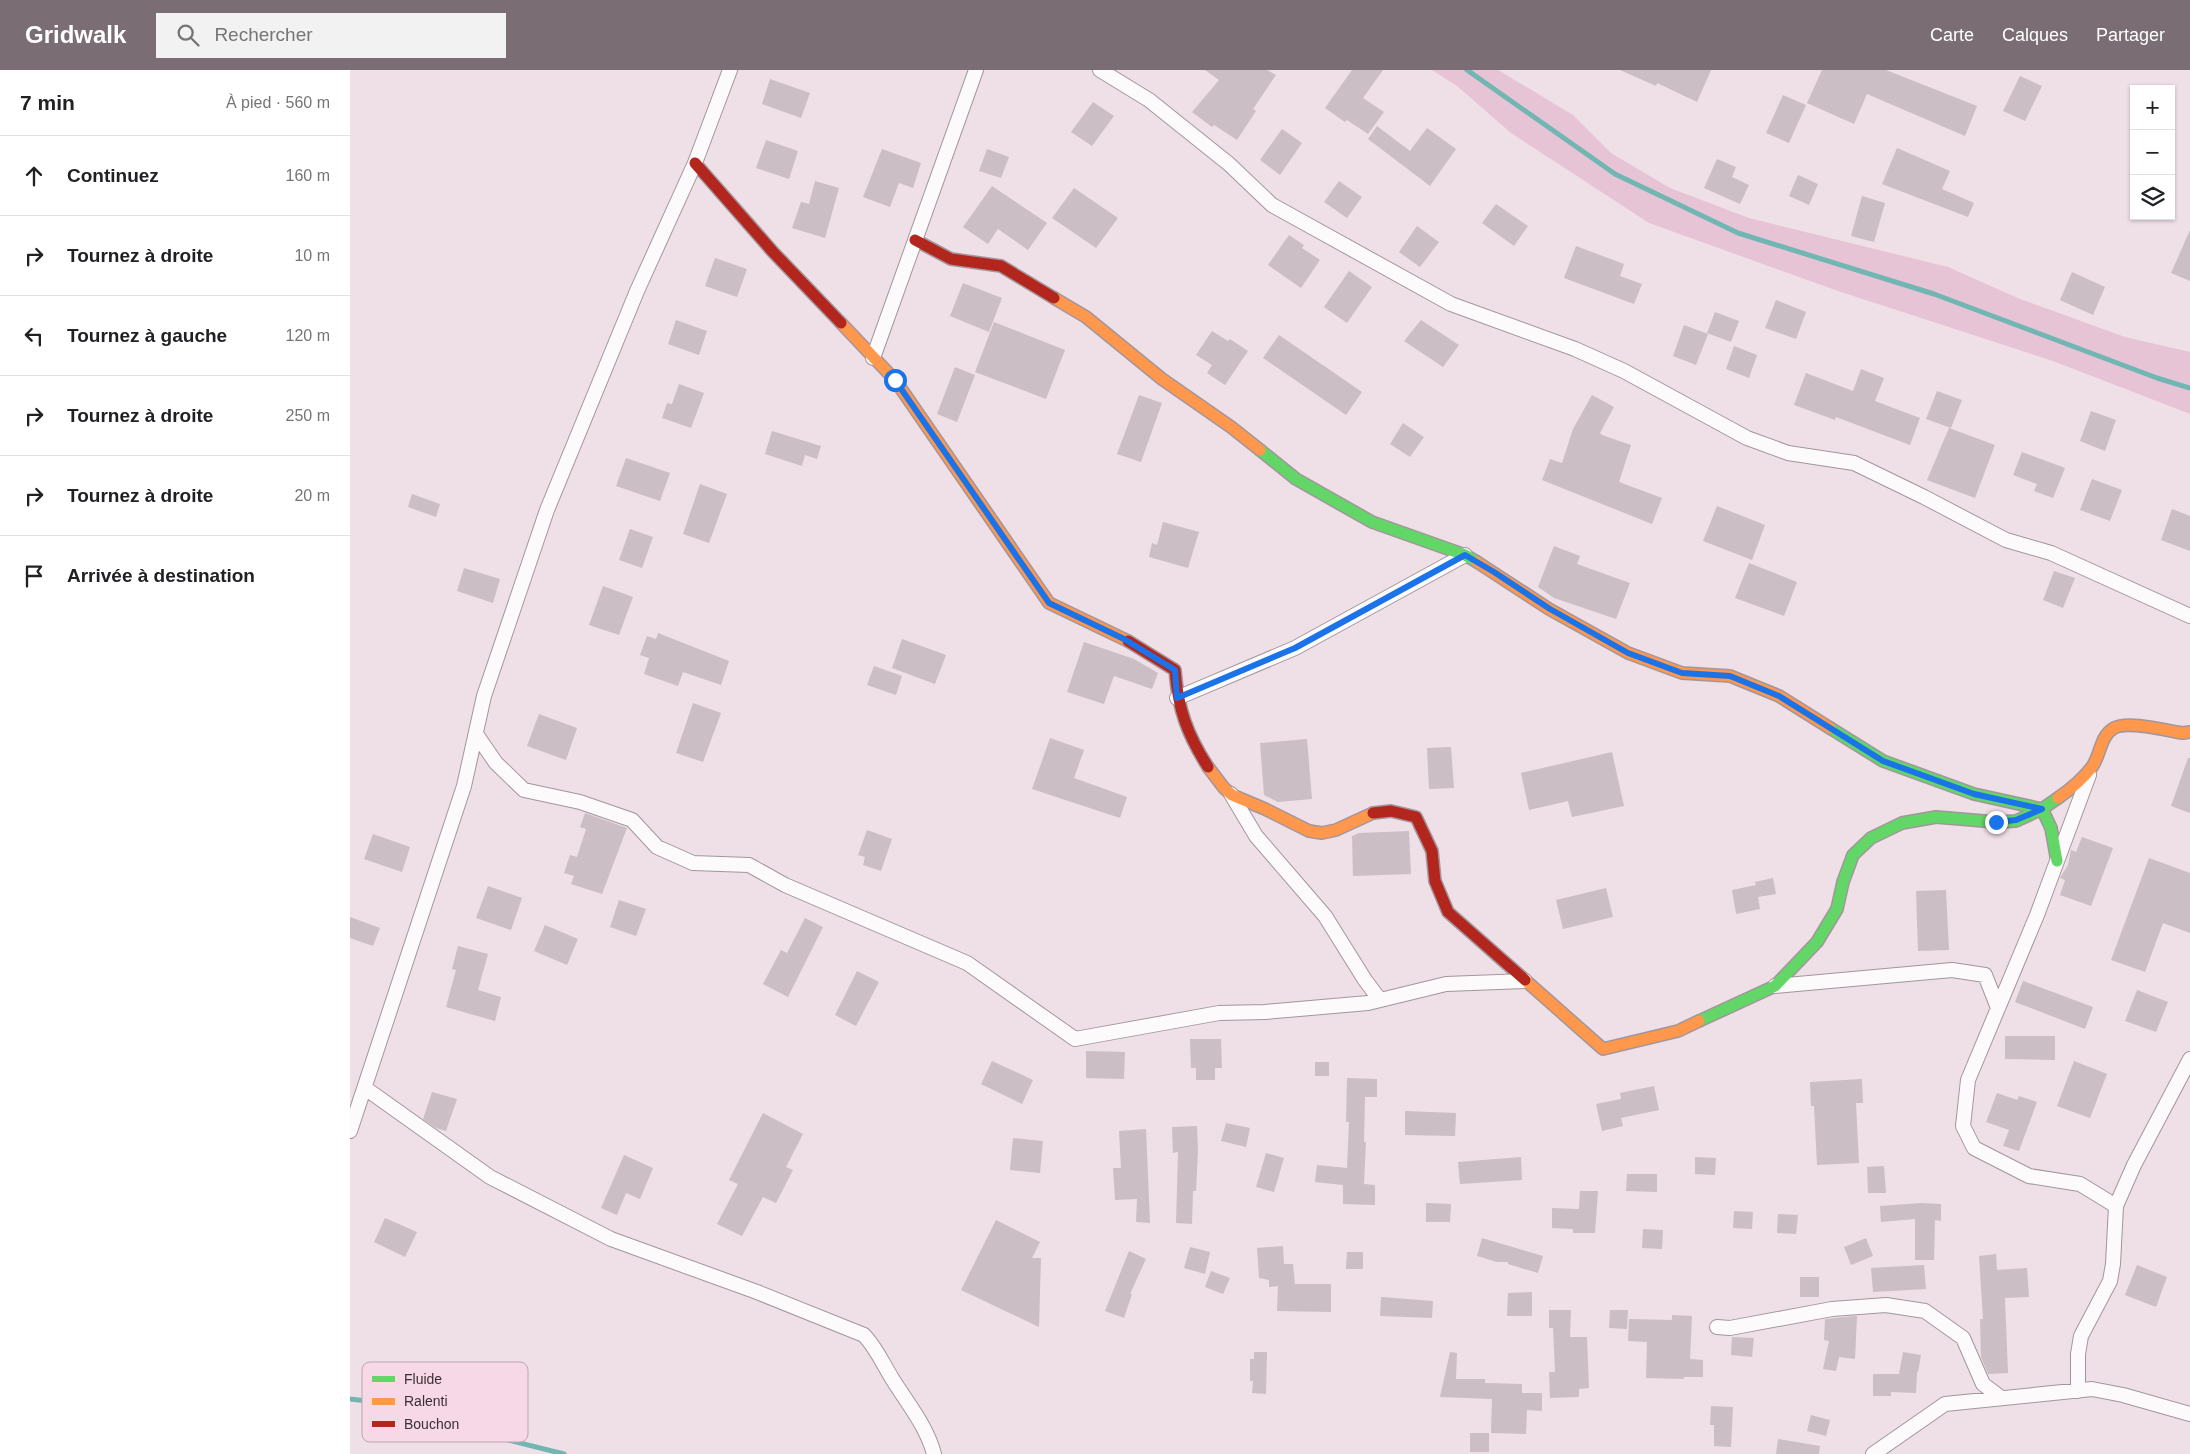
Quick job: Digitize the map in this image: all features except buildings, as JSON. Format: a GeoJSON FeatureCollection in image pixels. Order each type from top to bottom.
{"type":"FeatureCollection","features":[{"type":"Feature","properties":{"kind":"street"},"geometry":{"type":"LineString","coordinates":[[350,1131],[464,786],[484,696],[547,510],[637,291],[695,164],[730,70]]}},
{"type":"Feature","properties":{"kind":"street"},"geometry":{"type":"LineString","coordinates":[[874,358],[976,70]]}},
{"type":"Feature","properties":{"kind":"street"},"geometry":{"type":"LineString","coordinates":[[1100,70],[1149,100],[1229,164],[1272,205],[1451,304],[1576,348],[1747,438],[1788,453],[1854,464],[1924,497],[2006,540],[2051,554],[2190,616]]}},
{"type":"Feature","properties":{"kind":"street"},"geometry":{"type":"LineString","coordinates":[[695,164],[773,252],[895,380],[1049,603],[1124,639],[1175,670],[1177,698],[1194,741],[1215,779],[1231,794],[1256,836],[1325,916],[1364,980],[1380,1000]]}},
{"type":"Feature","properties":{"kind":"street"},"geometry":{"type":"LineString","coordinates":[[916,240],[951,259],[1001,266],[1086,317],[1162,379],[1231,427],[1296,479],[1372,522],[1465,555],[1550,609],[1628,653],[1682,673],[1730,676],[1779,696],[1883,761],[1974,794],[2042,809]]}},
{"type":"Feature","properties":{"kind":"street"},"geometry":{"type":"LineString","coordinates":[[1177,698],[1295,648],[1465,555]]}},
{"type":"Feature","properties":{"kind":"street"},"geometry":{"type":"LineString","coordinates":[[2116,1206],[2080,1184],[2028,1176],[1974,1148],[1963,1126],[1968,1080],[2037,915],[2103,738],[2115,727],[2131,725],[2183,733],[2190,732]]}},
{"type":"Feature","properties":{"kind":"street"},"geometry":{"type":"LineString","coordinates":[[476,734],[496,764],[524,790],[580,802],[632,820],[657,847],[693,863],[749,865],[785,885],[967,963],[1075,1039],[1219,1013],[1265,1012],[1368,1003],[1446,984],[1526,981]]}},
{"type":"Feature","properties":{"kind":"street"},"geometry":{"type":"LineString","coordinates":[[1775,986],[1817,942],[1837,909],[1843,882],[1853,856],[1871,838],[1902,823],[1936,816],[1996,822],[2016,820],[2042,809],[2076,785],[2093,765]]}},
{"type":"Feature","properties":{"kind":"street"},"geometry":{"type":"LineString","coordinates":[[1231,794],[1256,803],[1299,827],[1323,833],[1351,824],[1375,812],[1396,812],[1416,817],[1432,851],[1435,881],[1448,912],[1603,1050],[1678,1031],[1775,986],[1952,970],[1984,975],[1998,1008]]}},
{"type":"Feature","properties":{"kind":"street"},"geometry":{"type":"LineString","coordinates":[[2042,809],[2051,828],[2057,861]]}},
{"type":"Feature","properties":{"kind":"street"},"geometry":{"type":"LineString","coordinates":[[2078,1391],[2078,1354],[2081,1336],[2110,1281],[2113,1264],[2116,1206],[2134,1165],[2190,1059]]}},
{"type":"Feature","properties":{"kind":"street"},"geometry":{"type":"LineString","coordinates":[[365,1088],[490,1177],[611,1239],[756,1292],[864,1335],[876,1348],[930,1440],[934,1454]]}},
{"type":"Feature","properties":{"kind":"street"},"geometry":{"type":"LineString","coordinates":[[1717,1327],[1730,1328],[1832,1308],[1886,1304],[1925,1310],[1963,1338],[1983,1384],[2000,1397]]}},
{"type":"Feature","properties":{"kind":"street"},"geometry":{"type":"LineString","coordinates":[[1873,1454],[1945,1404],[2000,1397],[2016,1398],[2092,1389],[2124,1395],[2190,1414]]}},
{"type":"Feature","properties":{"kind":"shaded area"},"geometry":{"type":"Polygon","coordinates":[[[1432,70],[1498,70],[1573,115],[1611,153],[1670,188],[1749,218],[1948,267],[2020,299],[2125,337],[2190,352],[2190,414],[2053,361],[1838,291],[1649,223],[1511,133],[1457,86],[1432,70]]]}},
{"type":"Feature","properties":{"kind":"waterway"},"geometry":{"type":"LineString","coordinates":[[1467,70],[1615,174],[1738,233],[1934,294],[2157,378],[2190,388]]}},
{"type":"Feature","properties":{"kind":"waterway"},"geometry":{"type":"LineString","coordinates":[[350,1399],[362,1400]]}},
{"type":"Feature","properties":{"kind":"waterway"},"geometry":{"type":"LineString","coordinates":[[516,1442],[564,1454]]}},
{"type":"Feature","properties":{"kind":"traffic: fast"},"geometry":{"type":"LineString","coordinates":[[1260,450],[1296,479],[1372,522],[1465,555],[1477,562]]}},
{"type":"Feature","properties":{"kind":"traffic: fast"},"geometry":{"type":"LineString","coordinates":[[1830,728],[1883,761],[1974,794],[2042,809],[2051,828],[2057,861]]}},
{"type":"Feature","properties":{"kind":"traffic: fast"},"geometry":{"type":"LineString","coordinates":[[1699,1021],[1775,986],[1817,942],[1837,909],[1843,882],[1853,855],[1871,838],[1902,823],[1936,817],[1996,822],[2016,821],[2042,809],[2058,798]]}},
{"type":"Feature","properties":{"kind":"traffic: slow"},"geometry":{"type":"LineString","coordinates":[[1054,298],[1086,317],[1162,379],[1231,427],[1260,450]]}},
{"type":"Feature","properties":{"kind":"traffic: slow"},"geometry":{"type":"LineString","coordinates":[[841,323],[895,380],[1049,603],[1128,641]]}},
{"type":"Feature","properties":{"kind":"traffic: slow"},"geometry":{"type":"LineString","coordinates":[[1477,562],[1549,609],[1628,653],[1682,673],[1730,676],[1779,696],[1830,728]]}},
{"type":"Feature","properties":{"kind":"traffic: slow"},"geometry":{"type":"LineString","coordinates":[[2058,798],[2076,784],[2092,767],[2103,740],[2109,731],[2114,728],[2129,725],[2183,733],[2190,732]]}},
{"type":"Feature","properties":{"kind":"traffic: slow"},"geometry":{"type":"LineString","coordinates":[[1208,767],[1224,788],[1232,795],[1309,831],[1322,833],[1336,830],[1373,813]]}},
{"type":"Feature","properties":{"kind":"traffic: slow"},"geometry":{"type":"LineString","coordinates":[[1525,980],[1603,1049],[1678,1031],[1699,1021]]}},
{"type":"Feature","properties":{"kind":"traffic: jam"},"geometry":{"type":"LineString","coordinates":[[695,163],[773,252],[841,323]]}},
{"type":"Feature","properties":{"kind":"traffic: jam"},"geometry":{"type":"LineString","coordinates":[[915,240],[951,259],[1001,266],[1054,298]]}},
{"type":"Feature","properties":{"kind":"traffic: jam"},"geometry":{"type":"LineString","coordinates":[[1128,641],[1175,670],[1178,697],[1185,721],[1194,743],[1208,767]]}},
{"type":"Feature","properties":{"kind":"traffic: jam"},"geometry":{"type":"LineString","coordinates":[[1373,813],[1391,811],[1416,817],[1432,851],[1435,881],[1448,912],[1525,980]]}},
{"type":"Feature","properties":{"kind":"route"},"geometry":{"type":"LineString","coordinates":[[895,380],[1049,603],[1124,639],[1175,670],[1177,698],[1295,648],[1465,555],[1550,609],[1628,653],[1682,673],[1730,676],[1779,696],[1883,761],[1974,794],[2042,809],[2016,820],[1996,822]]}}]}
